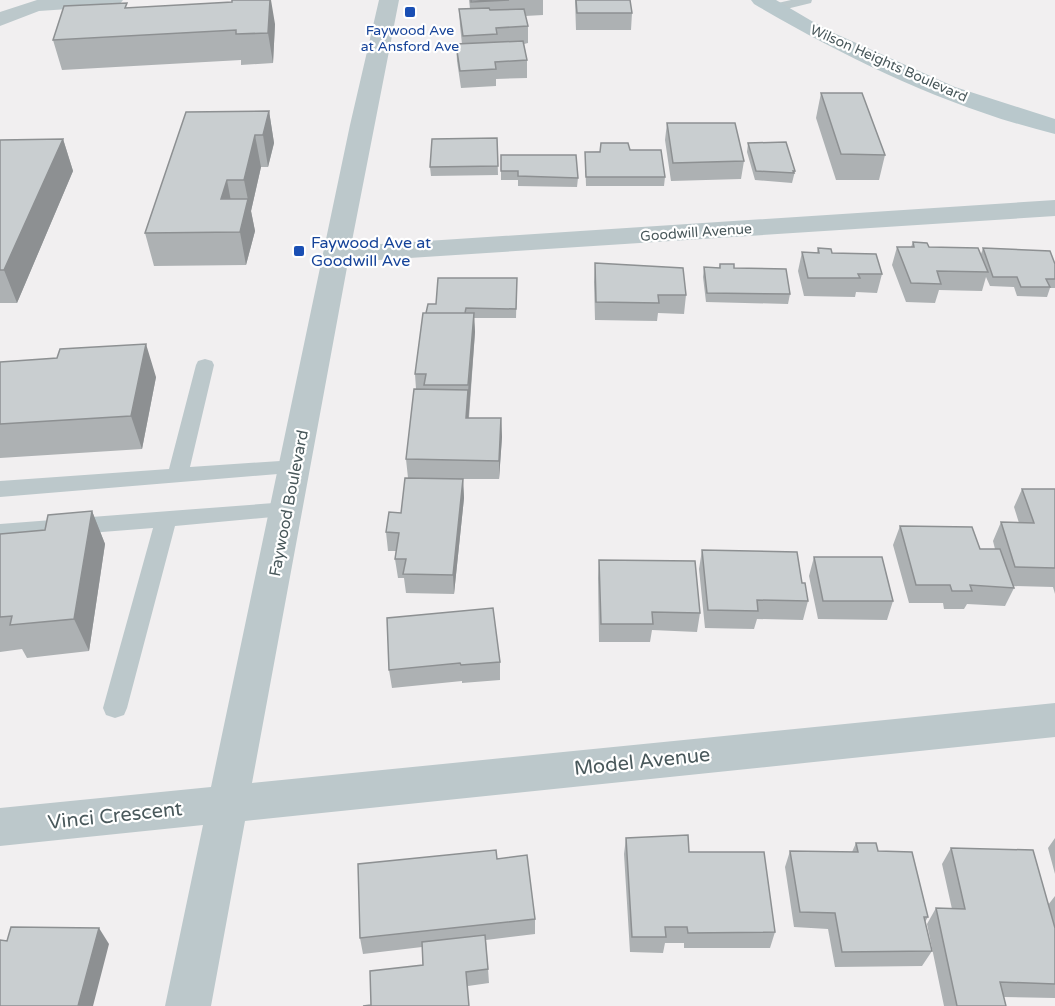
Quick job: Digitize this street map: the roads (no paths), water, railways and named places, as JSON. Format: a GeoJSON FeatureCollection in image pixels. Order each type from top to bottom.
{"type":"FeatureCollection","features":[{"type":"Feature","properties":{"kind":"main road","name":"Wilson Heights Boulevard"},"geometry":{"type":"LineString","coordinates":[[768,4],[820,34],[947,92],[1055,127]]}},
{"type":"Feature","properties":{"kind":"street"},"geometry":{"type":"LineString","coordinates":[[0,20],[13,10],[43,4],[113,0]]}},
{"type":"Feature","properties":{"kind":"street","name":"Faywood Boulevard"},"geometry":{"type":"LineString","coordinates":[[188,1006],[230,803],[362,125],[389,0]]}},
{"type":"Feature","properties":{"kind":"street","name":"Goodwill Avenue"},"geometry":{"type":"LineString","coordinates":[[338,255],[1055,208]]}},
{"type":"Feature","properties":{"kind":"street","name":"Model Avenue"},"geometry":{"type":"LineString","coordinates":[[230,803],[1055,720]]}},
{"type":"Feature","properties":{"kind":"street","name":"Vinci Crescent"},"geometry":{"type":"LineString","coordinates":[[0,827],[230,803]]}},
{"type":"Feature","properties":{"kind":"lane"},"geometry":{"type":"LineString","coordinates":[[768,4],[806,0]]}},
{"type":"Feature","properties":{"kind":"lane"},"geometry":{"type":"LineString","coordinates":[[178,475],[205,365]]}},
{"type":"Feature","properties":{"kind":"lane"},"geometry":{"type":"LineString","coordinates":[[0,489],[295,466]]}},
{"type":"Feature","properties":{"kind":"lane"},"geometry":{"type":"LineString","coordinates":[[0,532],[287,510]]}},
{"type":"Feature","properties":{"kind":"lane"},"geometry":{"type":"LineString","coordinates":[[115,708],[166,519]]}},
{"type":"Feature","properties":{"kind":"place","name":"Faywood Ave at Ansford Ave"},"geometry":{"type":"Point","coordinates":[410,12]}},
{"type":"Feature","properties":{"kind":"place","name":"Faywood Ave at Goodwill Ave"},"geometry":{"type":"Point","coordinates":[299,251]}}]}
